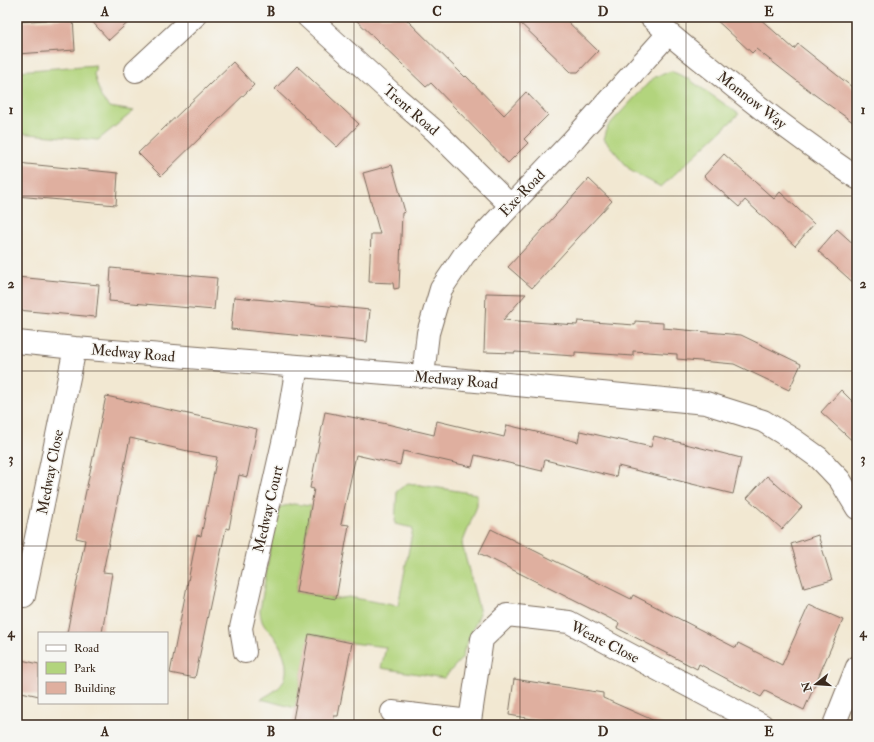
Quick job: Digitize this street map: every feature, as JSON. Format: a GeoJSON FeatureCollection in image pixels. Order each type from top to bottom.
{"type":"FeatureCollection","features":[{"type":"Feature","properties":{"kind":"street"},"geometry":{"type":"LineString","coordinates":[[136,71],[194,17]]}},
{"type":"Feature","properties":{"kind":"street","name":"Trent Road"},"geometry":{"type":"LineString","coordinates":[[308,17],[435,131],[510,205]]}},
{"type":"Feature","properties":{"kind":"street","name":"Monnow Way"},"geometry":{"type":"LineString","coordinates":[[651,17],[668,34],[750,100],[857,178]]}},
{"type":"Feature","properties":{"kind":"street","name":"Exe Road"},"geometry":{"type":"LineString","coordinates":[[423,376],[428,333],[441,289],[464,255],[573,140],[668,34]]}},
{"type":"Feature","properties":{"kind":"street","name":"Medway Road"},"geometry":{"type":"LineString","coordinates":[[17,342],[423,376],[706,403],[763,422],[800,444],[819,458],[840,480],[857,508]]}},
{"type":"Feature","properties":{"kind":"street","name":"Medway Close"},"geometry":{"type":"LineString","coordinates":[[24,596],[75,348]]}},
{"type":"Feature","properties":{"kind":"street","name":"Medway Court"},"geometry":{"type":"LineString","coordinates":[[245,652],[241,628],[287,424],[297,366]]}},
{"type":"Feature","properties":{"kind":"street","name":"Weare Close"},"geometry":{"type":"LineString","coordinates":[[392,712],[470,721],[482,639],[507,615],[569,622],[762,725]]}},
{"type":"Feature","properties":{"kind":"street"},"geometry":{"type":"LineString","coordinates":[[834,725],[857,667]]}},
{"type":"Feature","properties":{"kind":"green space"},"geometry":{"type":"Polygon","coordinates":[[[96,65],[94,75],[101,97],[109,107],[134,111],[98,140],[17,133],[17,71],[96,65]]]}},
{"type":"Feature","properties":{"kind":"green space"},"geometry":{"type":"Polygon","coordinates":[[[671,71],[687,78],[739,114],[661,187],[631,171],[604,139],[608,126],[653,78],[671,71]]]}},
{"type":"Feature","properties":{"kind":"green space"},"geometry":{"type":"Polygon","coordinates":[[[408,483],[477,494],[477,506],[462,544],[480,613],[464,650],[463,657],[444,678],[381,668],[386,647],[352,643],[310,634],[295,708],[261,699],[282,684],[286,671],[282,651],[276,639],[262,621],[260,611],[273,531],[280,507],[293,504],[311,506],[296,592],[336,599],[349,597],[398,606],[413,528],[395,524],[397,491],[408,483]]]}},
{"type":"Feature","properties":{"kind":"building"},"geometry":{"type":"Polygon","coordinates":[[[88,17],[134,17],[109,40],[88,17]]]}},
{"type":"Feature","properties":{"kind":"building"},"geometry":{"type":"Polygon","coordinates":[[[353,17],[404,17],[465,77],[466,76],[504,115],[526,92],[548,115],[524,139],[528,143],[508,163],[431,83],[426,87],[353,17]]]}},
{"type":"Feature","properties":{"kind":"building"},"geometry":{"type":"Polygon","coordinates":[[[514,17],[563,17],[598,51],[578,72],[571,72],[514,17]]]}},
{"type":"Feature","properties":{"kind":"building"},"geometry":{"type":"Polygon","coordinates":[[[713,17],[758,17],[794,49],[798,44],[857,91],[857,125],[815,95],[756,49],[752,53],[713,17]]]}},
{"type":"Feature","properties":{"kind":"building"},"geometry":{"type":"Polygon","coordinates":[[[73,18],[75,50],[17,54],[17,22],[73,18]]]}},
{"type":"Feature","properties":{"kind":"building"},"geometry":{"type":"Polygon","coordinates":[[[233,62],[254,85],[161,176],[138,153],[233,62]]]}},
{"type":"Feature","properties":{"kind":"building"},"geometry":{"type":"Polygon","coordinates":[[[297,66],[359,124],[337,147],[275,89],[297,66]]]}},
{"type":"Feature","properties":{"kind":"building"},"geometry":{"type":"Polygon","coordinates":[[[724,154],[774,199],[780,192],[814,224],[795,246],[745,200],[739,207],[704,176],[724,154]]]}},
{"type":"Feature","properties":{"kind":"building"},"geometry":{"type":"Polygon","coordinates":[[[17,163],[118,173],[116,205],[17,196],[17,163]]]}},
{"type":"Feature","properties":{"kind":"building"},"geometry":{"type":"Polygon","coordinates":[[[392,165],[405,212],[402,213],[399,288],[394,289],[393,283],[369,282],[371,234],[380,234],[363,173],[392,165]]]}},
{"type":"Feature","properties":{"kind":"building"},"geometry":{"type":"Polygon","coordinates":[[[589,179],[612,201],[532,288],[508,267],[589,179]]]}},
{"type":"Feature","properties":{"kind":"building"},"geometry":{"type":"Polygon","coordinates":[[[837,229],[857,247],[857,286],[818,251],[837,229]]]}},
{"type":"Feature","properties":{"kind":"building"},"geometry":{"type":"Polygon","coordinates":[[[111,268],[217,278],[214,310],[109,301],[111,268]]]}},
{"type":"Feature","properties":{"kind":"building"},"geometry":{"type":"Polygon","coordinates":[[[17,277],[99,285],[96,317],[17,310],[17,277]]]}},
{"type":"Feature","properties":{"kind":"building"},"geometry":{"type":"Polygon","coordinates":[[[486,293],[526,294],[503,320],[577,325],[578,321],[635,325],[635,321],[663,323],[663,328],[741,335],[801,364],[789,390],[734,364],[677,359],[677,354],[633,351],[633,356],[575,352],[575,356],[515,352],[484,352],[486,293]]]}},
{"type":"Feature","properties":{"kind":"building"},"geometry":{"type":"Polygon","coordinates":[[[234,297],[370,310],[367,342],[231,329],[234,297]]]}},
{"type":"Feature","properties":{"kind":"building"},"geometry":{"type":"Polygon","coordinates":[[[841,390],[857,406],[857,445],[821,412],[841,390]]]}},
{"type":"Feature","properties":{"kind":"building"},"geometry":{"type":"Polygon","coordinates":[[[106,396],[257,429],[247,477],[239,475],[229,529],[226,528],[195,678],[170,673],[197,535],[201,536],[217,457],[188,452],[130,438],[103,572],[112,573],[102,632],[67,632],[85,540],[76,538],[106,396]]]}},
{"type":"Feature","properties":{"kind":"building"},"geometry":{"type":"Polygon","coordinates":[[[325,412],[434,435],[437,421],[504,437],[507,425],[578,442],[580,431],[651,447],[654,436],[741,458],[733,494],[618,466],[616,477],[545,460],[542,471],[475,455],[472,467],[403,451],[400,465],[356,455],[341,524],[349,525],[336,599],[296,592],[314,489],[310,488],[325,412]]]}},
{"type":"Feature","properties":{"kind":"building"},"geometry":{"type":"Polygon","coordinates":[[[767,476],[802,507],[782,529],[747,498],[767,476]]]}},
{"type":"Feature","properties":{"kind":"building"},"geometry":{"type":"Polygon","coordinates":[[[491,529],[631,599],[633,595],[736,648],[738,643],[782,665],[809,605],[843,620],[804,710],[765,691],[761,697],[699,664],[697,669],[617,628],[619,623],[479,553],[491,529]]]}},
{"type":"Feature","properties":{"kind":"building"},"geometry":{"type":"Polygon","coordinates":[[[818,535],[832,580],[804,588],[791,544],[818,535]]]}},
{"type":"Feature","properties":{"kind":"building"},"geometry":{"type":"Polygon","coordinates":[[[309,634],[352,643],[338,716],[334,716],[333,725],[292,725],[309,634]]]}},
{"type":"Feature","properties":{"kind":"building"},"geometry":{"type":"Polygon","coordinates":[[[17,659],[38,664],[38,696],[17,691],[17,659]]]}},
{"type":"Feature","properties":{"kind":"building"},"geometry":{"type":"Polygon","coordinates":[[[514,679],[603,693],[603,698],[664,725],[568,725],[509,715],[514,679]]]}}]}
